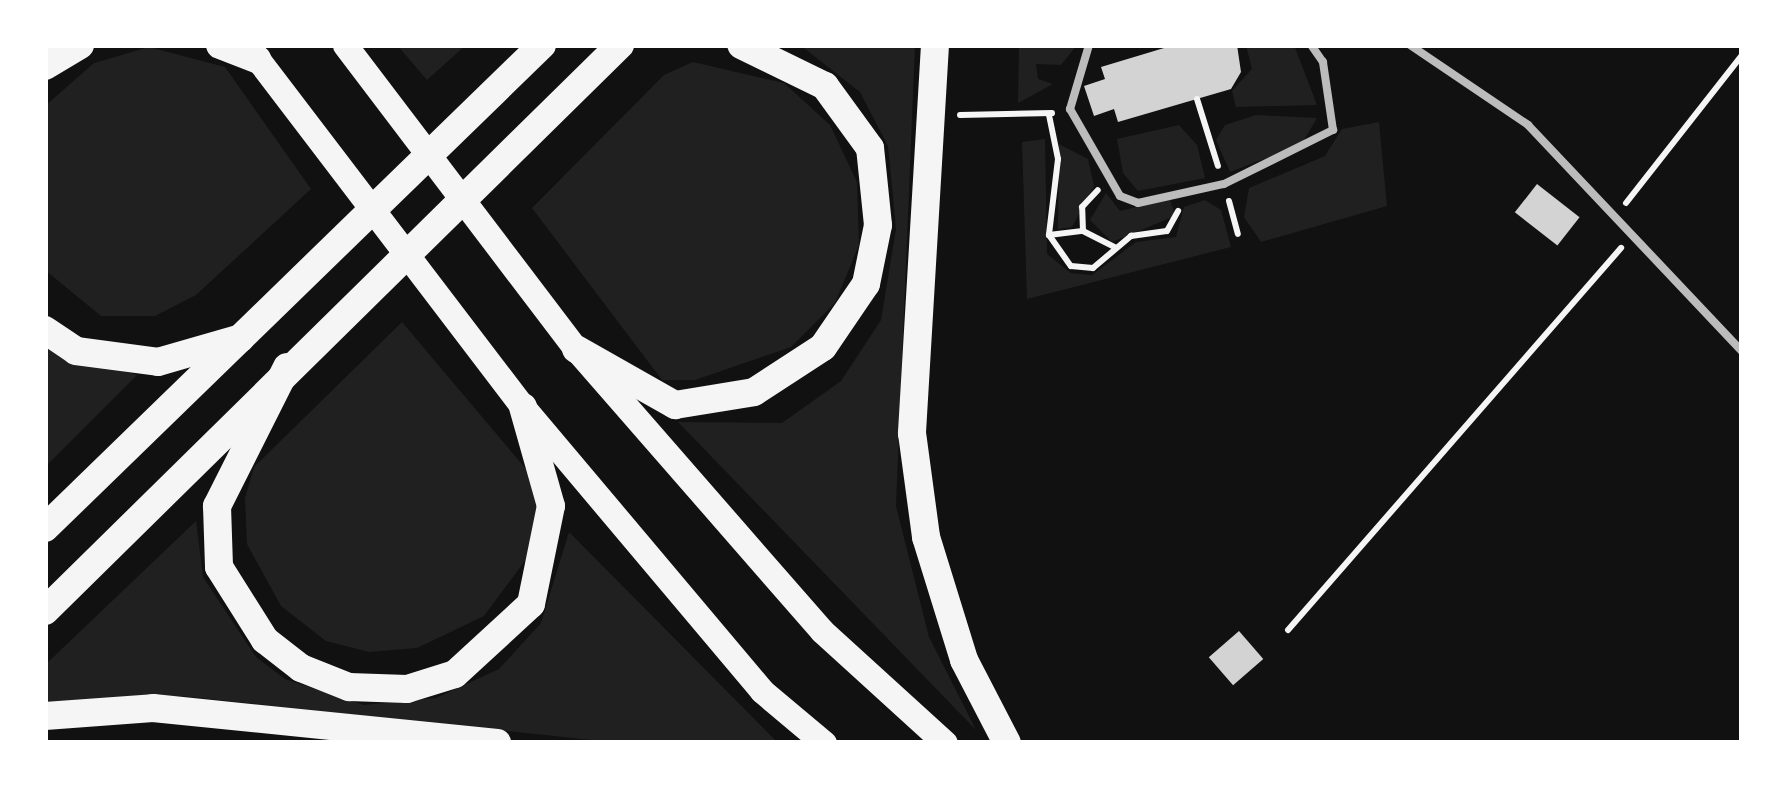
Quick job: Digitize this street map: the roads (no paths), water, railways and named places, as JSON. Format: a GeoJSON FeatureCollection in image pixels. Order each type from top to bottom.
{"type":"FeatureCollection","features":[{"type":"Feature","properties":{"kind":"highway"},"geometry":{"type":"LineString","coordinates":[[45,66],[80,45]]}},
{"type":"Feature","properties":{"kind":"highway"},"geometry":{"type":"LineString","coordinates":[[220,45],[252,52]]}},
{"type":"Feature","properties":{"kind":"highway"},"geometry":{"type":"LineString","coordinates":[[45,528],[247,336],[542,45]]}},
{"type":"Feature","properties":{"kind":"highway"},"geometry":{"type":"LineString","coordinates":[[45,610],[287,366],[620,45]]}},
{"type":"Feature","properties":{"kind":"highway"},"geometry":{"type":"LineString","coordinates":[[576,350],[675,405],[754,392],[823,347],[866,284],[878,225],[870,148],[825,86],[740,45]]}},
{"type":"Feature","properties":{"kind":"highway"},"geometry":{"type":"LineString","coordinates":[[934,45],[912,433],[926,537],[964,660],[1007,743]]}},
{"type":"Feature","properties":{"kind":"highway"},"geometry":{"type":"LineString","coordinates":[[45,330],[76,352],[158,362],[247,336]]}},
{"type":"Feature","properties":{"kind":"highway"},"geometry":{"type":"LineString","coordinates":[[287,366],[216,506],[219,567],[265,640],[301,668],[349,686],[408,689],[454,674],[532,604],[551,506],[523,407]]}},
{"type":"Feature","properties":{"kind":"highway"},"geometry":{"type":"LineString","coordinates":[[45,716],[153,708],[497,743]]}},
{"type":"Feature","properties":{"kind":"main road"},"geometry":{"type":"LineString","coordinates":[[344,45],[576,350],[822,631],[945,743]]}},
{"type":"Feature","properties":{"kind":"main road"},"geometry":{"type":"LineString","coordinates":[[252,52],[523,407],[762,690],[824,743]]}},
{"type":"Feature","properties":{"kind":"lane"},"geometry":{"type":"LineString","coordinates":[[1088,45],[1070,109],[1112,184],[1130,203],[1257,170],[1332,130],[1323,62],[1311,45]]}},
{"type":"Feature","properties":{"kind":"lane"},"geometry":{"type":"LineString","coordinates":[[1410,45],[1528,125],[1618,212],[1742,350]]}}]}
